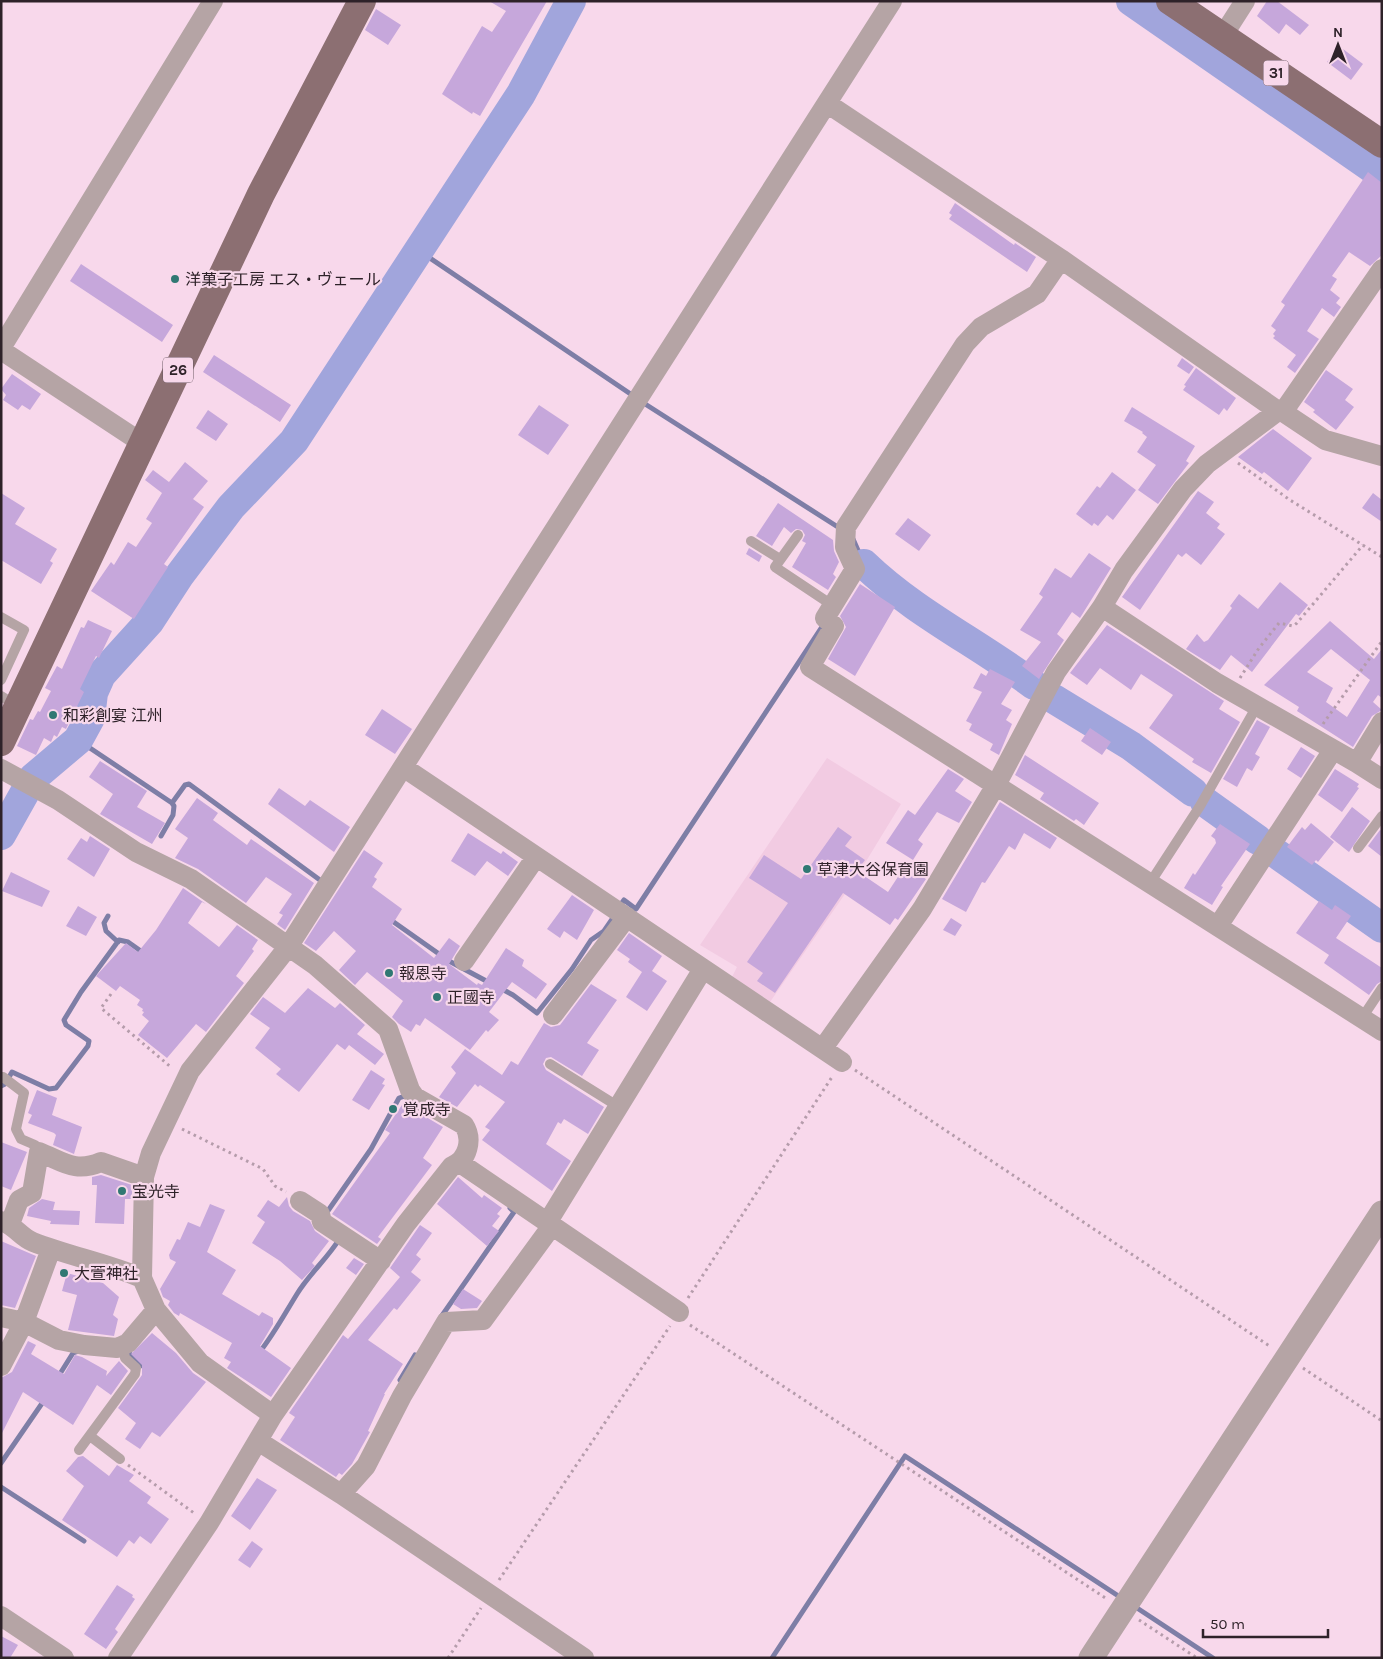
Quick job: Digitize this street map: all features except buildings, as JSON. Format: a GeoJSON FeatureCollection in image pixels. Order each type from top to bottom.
{"type":"FeatureCollection","features":[{"type":"Feature","properties":{"kind":"main road","name":"26"},"geometry":{"type":"LineString","coordinates":[[1,742],[10,701],[142,443],[261,194],[362,1]]}},
{"type":"Feature","properties":{"kind":"main road","name":"31"},"geometry":{"type":"LineString","coordinates":[[1170,1],[1382,144]]}},
{"type":"Feature","properties":{"kind":"street"},"geometry":{"type":"LineString","coordinates":[[142,443],[1,349],[213,1]]}},
{"type":"Feature","properties":{"kind":"street"},"geometry":{"type":"LineString","coordinates":[[273,1415],[200,1363],[156,1310],[142,1278],[144,1177],[151,1153],[165,1121],[190,1071],[288,948],[733,247],[828,104],[892,1]]}},
{"type":"Feature","properties":{"kind":"street"},"geometry":{"type":"LineString","coordinates":[[1222,37],[1245,1]]}},
{"type":"Feature","properties":{"kind":"street"},"geometry":{"type":"LineString","coordinates":[[828,104],[1062,259],[1280,412],[1325,440],[1382,456]]}},
{"type":"Feature","properties":{"kind":"street"},"geometry":{"type":"LineString","coordinates":[[1062,259],[1037,294],[981,327],[965,344],[846,527],[844,547],[854,569],[825,618],[834,626],[810,667],[1382,1031]]}},
{"type":"Feature","properties":{"kind":"street"},"geometry":{"type":"LineString","coordinates":[[823,1048],[922,909],[996,785],[1056,672],[1102,607],[1124,570],[1183,489],[1206,464],[1280,412],[1382,269]]}},
{"type":"Feature","properties":{"kind":"street"},"geometry":{"type":"LineString","coordinates":[[1102,607],[1232,691],[1357,762],[1382,779]]}},
{"type":"Feature","properties":{"kind":"street"},"geometry":{"type":"LineString","coordinates":[[1357,762],[1382,722]]}},
{"type":"Feature","properties":{"kind":"street"},"geometry":{"type":"LineString","coordinates":[[1218,926],[1326,745]]}},
{"type":"Feature","properties":{"kind":"street"},"geometry":{"type":"LineString","coordinates":[[402,767],[842,1062]]}},
{"type":"Feature","properties":{"kind":"street"},"geometry":{"type":"LineString","coordinates":[[1,769],[58,800],[136,852],[191,879],[288,948],[316,965],[388,1029],[410,1090],[416,1097],[464,1125],[468,1131],[468,1149],[460,1163],[452,1166],[381,1261],[273,1415],[264,1445],[118,1658]]}},
{"type":"Feature","properties":{"kind":"street"},"geometry":{"type":"LineString","coordinates":[[464,961],[536,856]]}},
{"type":"Feature","properties":{"kind":"street"},"geometry":{"type":"LineString","coordinates":[[553,1015],[627,917]]}},
{"type":"Feature","properties":{"kind":"street"},"geometry":{"type":"LineString","coordinates":[[341,1494],[366,1466],[402,1396],[446,1322],[483,1320],[549,1225],[703,969]]}},
{"type":"Feature","properties":{"kind":"street"},"geometry":{"type":"LineString","coordinates":[[142,1278],[118,1268],[51,1249],[25,1239],[6,1222],[19,1200],[32,1193],[39,1152],[78,1168],[87,1168],[102,1162],[144,1177]]}},
{"type":"Feature","properties":{"kind":"street"},"geometry":{"type":"LineString","coordinates":[[460,1163],[678,1314]]}},
{"type":"Feature","properties":{"kind":"street"},"geometry":{"type":"LineString","coordinates":[[300,1201],[320,1214],[322,1222],[381,1261]]}},
{"type":"Feature","properties":{"kind":"street"},"geometry":{"type":"LineString","coordinates":[[1091,1658],[1382,1212]]}},
{"type":"Feature","properties":{"kind":"street"},"geometry":{"type":"LineString","coordinates":[[1,1366],[24,1322],[51,1249]]}},
{"type":"Feature","properties":{"kind":"street"},"geometry":{"type":"LineString","coordinates":[[1,1317],[24,1322],[59,1340],[117,1348],[128,1343],[156,1310]]}},
{"type":"Feature","properties":{"kind":"street"},"geometry":{"type":"LineString","coordinates":[[264,1445],[341,1494],[584,1658]]}},
{"type":"Feature","properties":{"kind":"street"},"geometry":{"type":"LineString","coordinates":[[1,1616],[64,1658]]}},
{"type":"Feature","properties":{"kind":"lane"},"geometry":{"type":"LineString","coordinates":[[798,535],[775,567],[832,606]]}},
{"type":"Feature","properties":{"kind":"lane"},"geometry":{"type":"LineString","coordinates":[[751,541],[780,559]]}},
{"type":"Feature","properties":{"kind":"lane"},"geometry":{"type":"LineString","coordinates":[[1,617],[24,630],[1,680]]}},
{"type":"Feature","properties":{"kind":"lane"},"geometry":{"type":"LineString","coordinates":[[1150,883],[1200,806],[1258,706]]}},
{"type":"Feature","properties":{"kind":"lane"},"geometry":{"type":"LineString","coordinates":[[1358,848],[1382,816]]}},
{"type":"Feature","properties":{"kind":"lane"},"geometry":{"type":"LineString","coordinates":[[1362,1018],[1382,988]]}},
{"type":"Feature","properties":{"kind":"lane"},"geometry":{"type":"LineString","coordinates":[[550,1064],[619,1107]]}},
{"type":"Feature","properties":{"kind":"lane"},"geometry":{"type":"LineString","coordinates":[[3,1077],[24,1093],[16,1129],[21,1139],[35,1145],[39,1152]]}},
{"type":"Feature","properties":{"kind":"lane"},"geometry":{"type":"LineString","coordinates":[[79,1450],[135,1374],[136,1368],[125,1358],[123,1346]]}},
{"type":"Feature","properties":{"kind":"lane"},"geometry":{"type":"LineString","coordinates":[[90,1436],[120,1459]]}},
{"type":"Feature","properties":{"kind":"path"},"geometry":{"type":"LineString","coordinates":[[1223,452],[1290,500],[1382,557]]}},
{"type":"Feature","properties":{"kind":"path"},"geometry":{"type":"LineString","coordinates":[[1232,691],[1259,648],[1279,623],[1293,626],[1297,623],[1363,545]]}},
{"type":"Feature","properties":{"kind":"path"},"geometry":{"type":"LineString","coordinates":[[1326,745],[1319,731],[1382,641]]}},
{"type":"Feature","properties":{"kind":"path"},"geometry":{"type":"LineString","coordinates":[[111,994],[101,1008],[186,1079]]}},
{"type":"Feature","properties":{"kind":"path"},"geometry":{"type":"LineString","coordinates":[[448,1658],[678,1314],[842,1062],[1382,1421]]}},
{"type":"Feature","properties":{"kind":"path"},"geometry":{"type":"LineString","coordinates":[[165,1121],[263,1169],[275,1186],[300,1201]]}},
{"type":"Feature","properties":{"kind":"path"},"geometry":{"type":"LineString","coordinates":[[678,1314],[1197,1658]]}},
{"type":"Feature","properties":{"kind":"path"},"geometry":{"type":"LineString","coordinates":[[120,1459],[210,1523]]}},
{"type":"Feature","properties":{"kind":"shaded area","name":"草津大谷保育園"},"geometry":{"type":"Polygon","coordinates":[[[827,758],[901,804],[854,881],[770,1002],[732,977],[737,967],[700,945],[827,758]]]}},
{"type":"Feature","properties":{"kind":"waterway"},"geometry":{"type":"LineString","coordinates":[[1,835],[33,778],[78,740],[90,718],[93,693],[101,675],[149,622],[179,576],[231,507],[294,441],[521,94],[571,1]]}},
{"type":"Feature","properties":{"kind":"waterway"},"geometry":{"type":"LineString","coordinates":[[1131,1],[1382,175]]}},
{"type":"Feature","properties":{"kind":"waterway"},"geometry":{"type":"LineString","coordinates":[[418,250],[635,397]]}},
{"type":"Feature","properties":{"kind":"waterway"},"geometry":{"type":"LineString","coordinates":[[642,402],[841,529]]}},
{"type":"Feature","properties":{"kind":"waterway"},"geometry":{"type":"LineString","coordinates":[[853,539],[864,564],[860,570]]}},
{"type":"Feature","properties":{"kind":"waterway"},"geometry":{"type":"LineString","coordinates":[[864,564],[884,582],[925,613],[1034,685]]}},
{"type":"Feature","properties":{"kind":"waterway"},"geometry":{"type":"LineString","coordinates":[[619,907],[624,900],[636,909],[822,627]]}},
{"type":"Feature","properties":{"kind":"waterway"},"geometry":{"type":"LineString","coordinates":[[1054,699],[1131,746],[1193,792]]}},
{"type":"Feature","properties":{"kind":"waterway"},"geometry":{"type":"LineString","coordinates":[[78,740],[172,803],[185,785],[189,784],[324,883]]}},
{"type":"Feature","properties":{"kind":"waterway"},"geometry":{"type":"LineString","coordinates":[[1205,802],[1258,840]]}},
{"type":"Feature","properties":{"kind":"waterway"},"geometry":{"type":"LineString","coordinates":[[161,836],[173,815],[174,806],[172,803]]}},
{"type":"Feature","properties":{"kind":"waterway"},"geometry":{"type":"LineString","coordinates":[[1277,854],[1382,928]]}},
{"type":"Feature","properties":{"kind":"waterway"},"geometry":{"type":"LineString","coordinates":[[500,988],[537,1013],[572,969],[591,940],[604,931],[615,915]]}},
{"type":"Feature","properties":{"kind":"waterway"},"geometry":{"type":"LineString","coordinates":[[108,916],[104,923],[106,931],[118,942]]}},
{"type":"Feature","properties":{"kind":"waterway"},"geometry":{"type":"LineString","coordinates":[[388,918],[449,961],[490,983]]}},
{"type":"Feature","properties":{"kind":"waterway"},"geometry":{"type":"LineString","coordinates":[[1,1086],[5,1084],[12,1072],[49,1089],[56,1088],[88,1046],[89,1041],[66,1025],[64,1020],[81,992],[119,940],[128,942],[145,954]]}},
{"type":"Feature","properties":{"kind":"waterway"},"geometry":{"type":"LineString","coordinates":[[325,1215],[371,1149],[399,1098],[405,1096],[408,1098]]}},
{"type":"Feature","properties":{"kind":"waterway"},"geometry":{"type":"LineString","coordinates":[[441,1317],[514,1212],[510,1208]]}},
{"type":"Feature","properties":{"kind":"waterway"},"geometry":{"type":"LineString","coordinates":[[259,1353],[302,1287],[340,1238]]}},
{"type":"Feature","properties":{"kind":"waterway"},"geometry":{"type":"LineString","coordinates":[[58,1377],[73,1353],[79,1351]]}},
{"type":"Feature","properties":{"kind":"waterway"},"geometry":{"type":"LineString","coordinates":[[125,1353],[129,1353],[147,1370]]}},
{"type":"Feature","properties":{"kind":"waterway"},"geometry":{"type":"LineString","coordinates":[[400,1380],[415,1355]]}},
{"type":"Feature","properties":{"kind":"waterway"},"geometry":{"type":"LineString","coordinates":[[1,1463],[45,1399]]}},
{"type":"Feature","properties":{"kind":"waterway"},"geometry":{"type":"LineString","coordinates":[[772,1658],[905,1456],[1123,1599]]}},
{"type":"Feature","properties":{"kind":"waterway"},"geometry":{"type":"LineString","coordinates":[[1,1487],[84,1541]]}},
{"type":"Feature","properties":{"kind":"waterway"},"geometry":{"type":"LineString","coordinates":[[1134,1606],[1213,1658]]}},
{"type":"Feature","properties":{"kind":"place","name":"洋菓子工房 エス・ヴェール"},"geometry":{"type":"Point","coordinates":[175,279]}},
{"type":"Feature","properties":{"kind":"place","name":"和彩創宴 江州"},"geometry":{"type":"Point","coordinates":[53,715]}},
{"type":"Feature","properties":{"kind":"place","name":"草津大谷保育園"},"geometry":{"type":"Point","coordinates":[807,869]}},
{"type":"Feature","properties":{"kind":"place","name":"報恩寺"},"geometry":{"type":"Point","coordinates":[389,973]}},
{"type":"Feature","properties":{"kind":"place","name":"正國寺"},"geometry":{"type":"Point","coordinates":[437,997]}},
{"type":"Feature","properties":{"kind":"place","name":"覚成寺"},"geometry":{"type":"Point","coordinates":[393,1109]}},
{"type":"Feature","properties":{"kind":"place","name":"宝光寺"},"geometry":{"type":"Point","coordinates":[122,1191]}},
{"type":"Feature","properties":{"kind":"place","name":"大萱神社"},"geometry":{"type":"Point","coordinates":[64,1273]}}]}
